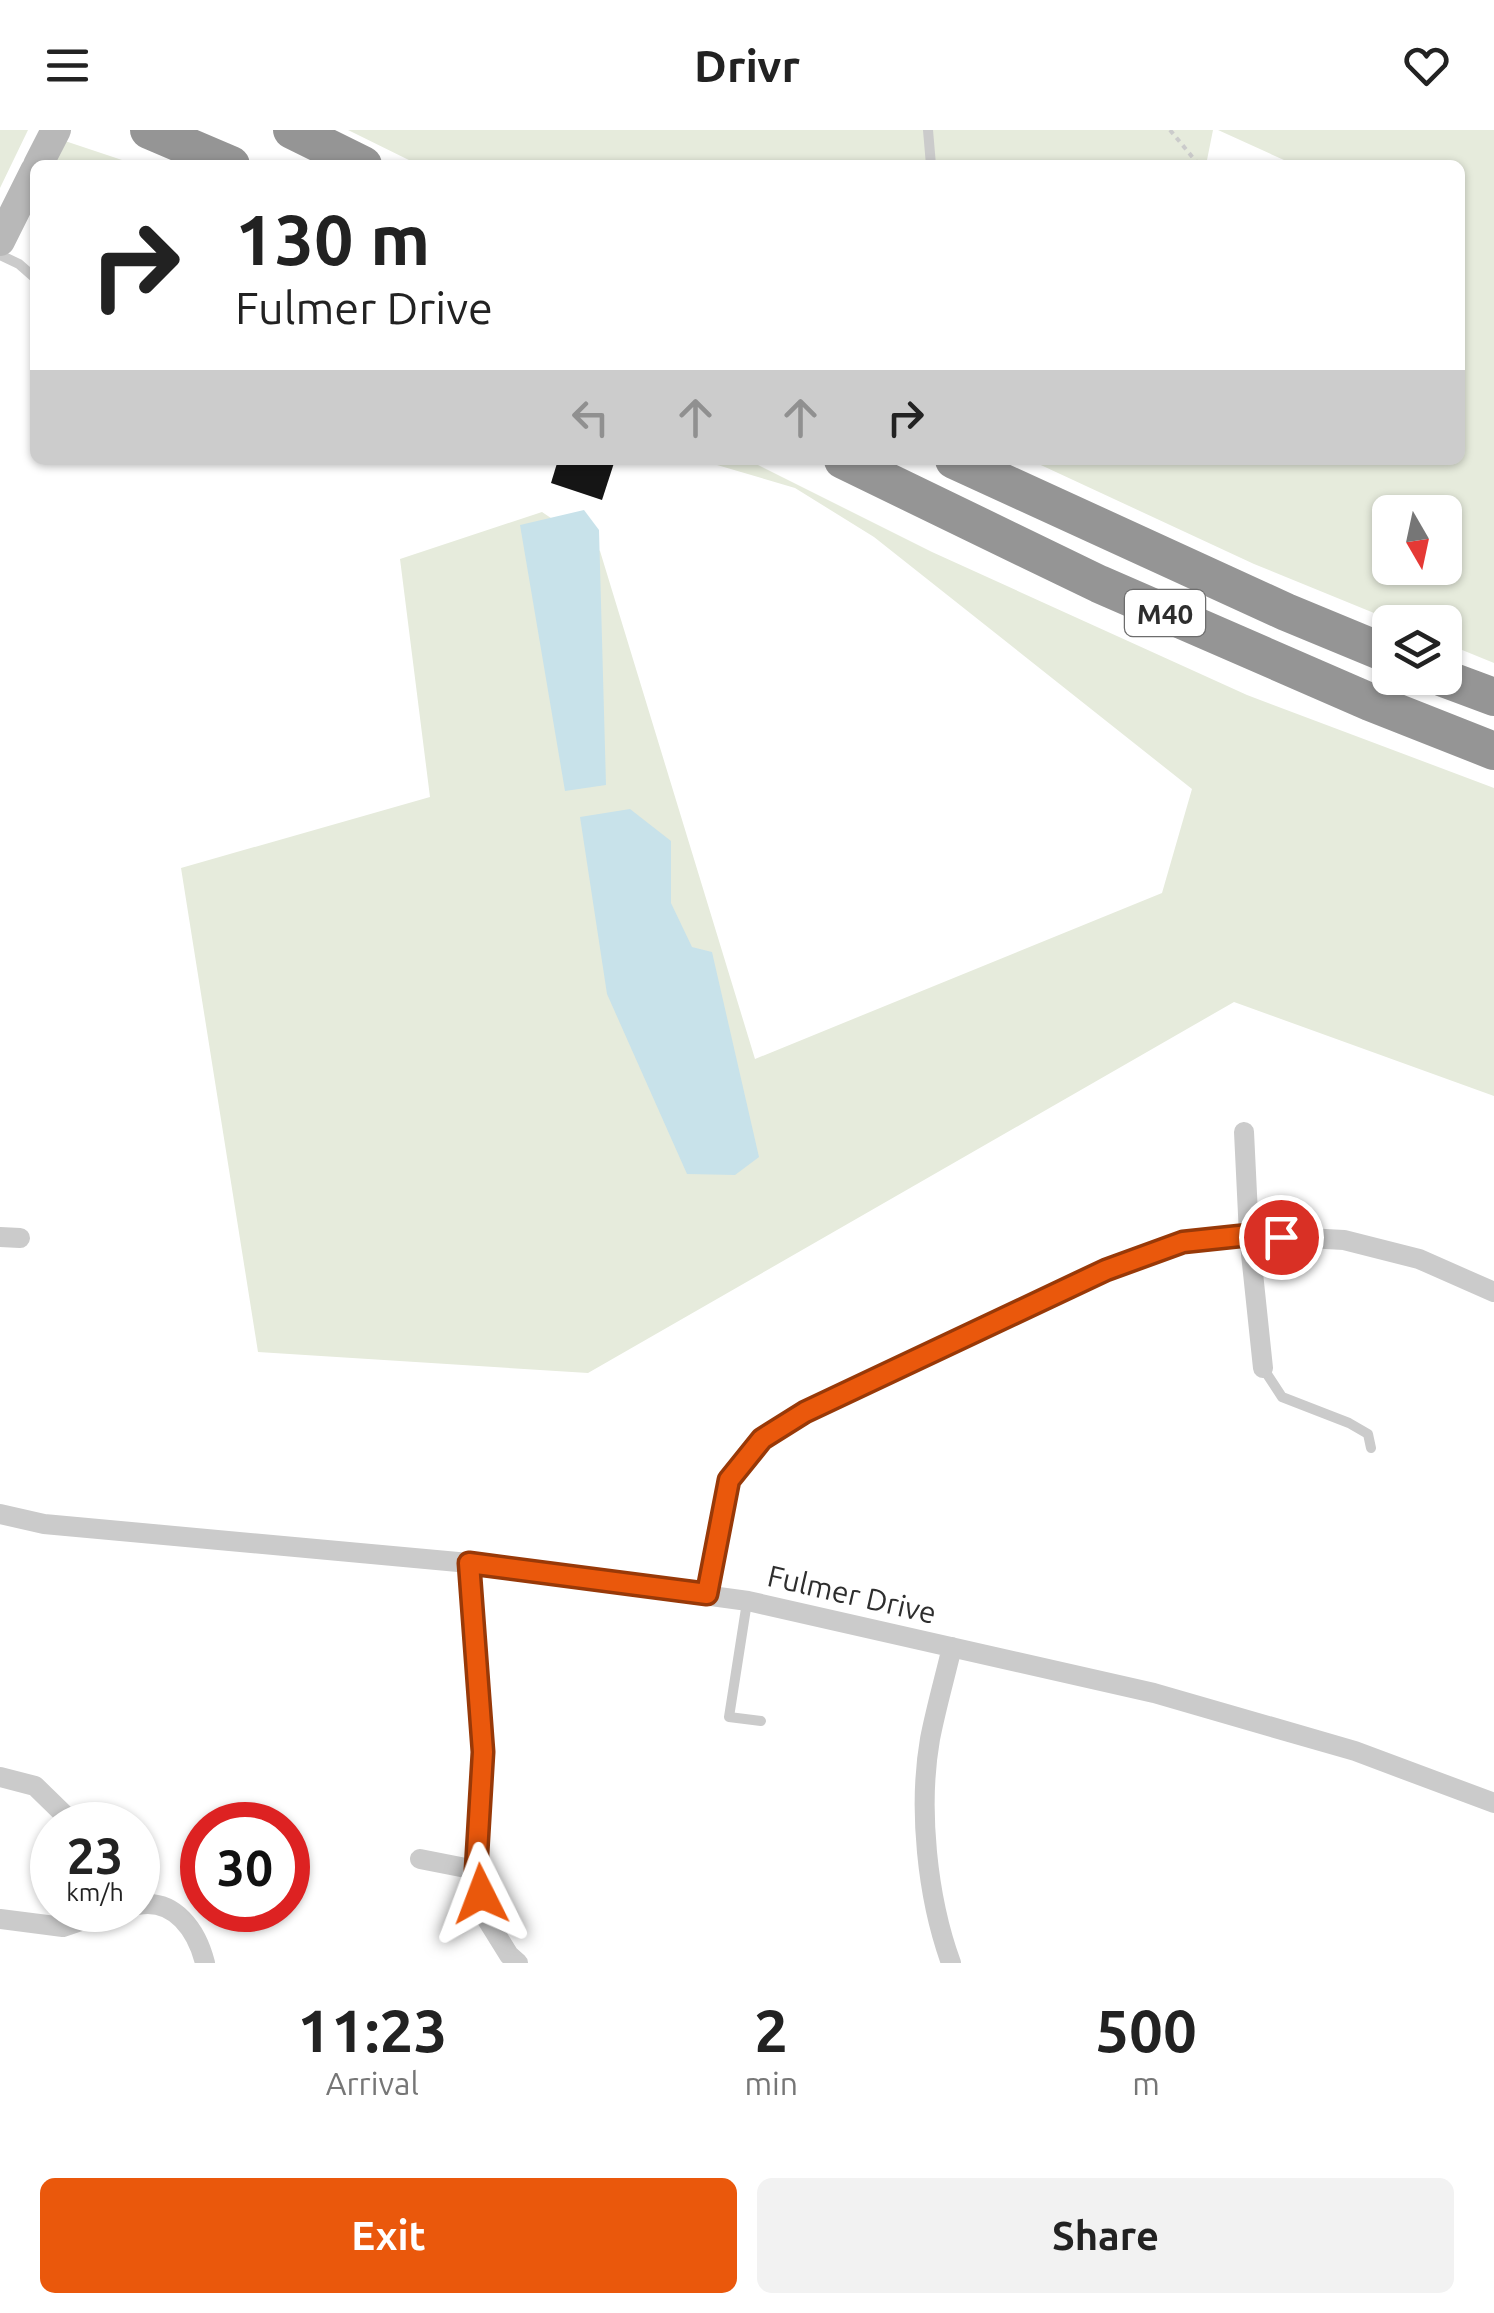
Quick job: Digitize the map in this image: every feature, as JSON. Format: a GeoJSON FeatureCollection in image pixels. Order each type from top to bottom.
{"type":"FeatureCollection","features":[{"type":"Feature","properties":{"kind":"highway"},"geometry":{"type":"LineString","coordinates":[[149,130],[219,160]]}},
{"type":"Feature","properties":{"kind":"highway"},"geometry":{"type":"LineString","coordinates":[[292,130],[353,160]]}},
{"type":"Feature","properties":{"kind":"highway","name":"M40"},"geometry":{"type":"LineString","coordinates":[[853,465],[1099,584],[1370,702],[1494,751]]}},
{"type":"Feature","properties":{"kind":"highway","name":"M40"},"geometry":{"type":"LineString","coordinates":[[965,465],[1372,648]]}},
{"type":"Feature","properties":{"kind":"highway"},"geometry":{"type":"LineString","coordinates":[[1462,685],[1494,697]]}},
{"type":"Feature","properties":{"kind":"street"},"geometry":{"type":"LineString","coordinates":[[41,160],[54,133]]}},
{"type":"Feature","properties":{"kind":"street"},"geometry":{"type":"LineString","coordinates":[[0,241],[30,182]]}},
{"type":"Feature","properties":{"kind":"street"},"geometry":{"type":"LineString","coordinates":[[1244,1132],[1249,1235],[1264,1368]]}},
{"type":"Feature","properties":{"kind":"street"},"geometry":{"type":"LineString","coordinates":[[707,1594],[729,1480],[762,1439],[805,1412],[1106,1270],[1183,1242],[1249,1235],[1344,1240],[1418,1260],[1494,1292]]}},
{"type":"Feature","properties":{"kind":"street","name":"Fulmer Drive"},"geometry":{"type":"LineString","coordinates":[[0,1514],[44,1524],[469,1563],[748,1600],[1154,1693],[1354,1751],[1494,1803]]}},
{"type":"Feature","properties":{"kind":"street"},"geometry":{"type":"LineString","coordinates":[[469,1563],[483,1752],[476,1870],[486,1918],[518,1963]]}},
{"type":"Feature","properties":{"kind":"street"},"geometry":{"type":"LineString","coordinates":[[951,1963],[940,1933],[925,1836],[930,1741],[952,1647]]}},
{"type":"Feature","properties":{"kind":"street"},"geometry":{"type":"LineString","coordinates":[[0,1777],[34,1786],[50,1802]]}},
{"type":"Feature","properties":{"kind":"street"},"geometry":{"type":"LineString","coordinates":[[420,1859],[476,1870]]}},
{"type":"Feature","properties":{"kind":"street"},"geometry":{"type":"LineString","coordinates":[[160,1907],[176,1912],[200,1945],[204,1963]]}},
{"type":"Feature","properties":{"kind":"street"},"geometry":{"type":"LineString","coordinates":[[0,1918],[30,1922]]}},
{"type":"Feature","properties":{"kind":"lane"},"geometry":{"type":"LineString","coordinates":[[928,130],[931,160]]}},
{"type":"Feature","properties":{"kind":"lane"},"geometry":{"type":"LineString","coordinates":[[0,254],[30,274]]}},
{"type":"Feature","properties":{"kind":"lane"},"geometry":{"type":"LineString","coordinates":[[1264,1368],[1282,1397],[1349,1423],[1368,1434],[1371,1448]]}},
{"type":"Feature","properties":{"kind":"lane"},"geometry":{"type":"LineString","coordinates":[[748,1600],[729,1718],[761,1721]]}},
{"type":"Feature","properties":{"kind":"path"},"geometry":{"type":"LineString","coordinates":[[1170,130],[1195,160]]}},
{"type":"Feature","properties":{"kind":"shaded area"},"geometry":{"type":"Polygon","coordinates":[[[0,130],[28,130],[0,188],[0,130]]]}},
{"type":"Feature","properties":{"kind":"shaded area"},"geometry":{"type":"Polygon","coordinates":[[[348,130],[1213,130],[1207,160],[409,160],[348,130]]]}},
{"type":"Feature","properties":{"kind":"shaded area"},"geometry":{"type":"Polygon","coordinates":[[[1218,130],[1494,130],[1494,663],[1462,650],[1462,605],[1372,605],[1372,612],[1254,564],[1041,465],[1465,465],[1465,160],[1284,160],[1218,130]]]}},
{"type":"Feature","properties":{"kind":"shaded area"},"geometry":{"type":"Polygon","coordinates":[[[65,141],[122,160],[56,160],[65,141]]]}},
{"type":"Feature","properties":{"kind":"shaded area"},"geometry":{"type":"Polygon","coordinates":[[[717,465],[758,465],[932,552],[1247,695],[1494,788],[1494,1096],[1234,1002],[588,1373],[258,1352],[181,868],[430,797],[400,559],[542,512],[600,551],[755,1059],[1162,893],[1192,789],[874,537],[795,488],[717,465]]]}},
{"type":"Feature","properties":{"kind":"water"},"geometry":{"type":"Polygon","coordinates":[[[584,510],[599,530],[606,785],[565,791],[520,525],[584,510]]]}},
{"type":"Feature","properties":{"kind":"water"},"geometry":{"type":"Polygon","coordinates":[[[630,809],[671,841],[671,903],[692,947],[712,952],[759,1157],[735,1175],[687,1174],[607,994],[580,817],[630,809]]]}},
{"type":"Feature","properties":{"kind":"building"},"geometry":{"type":"Polygon","coordinates":[[[556,465],[613,465],[602,500],[551,483],[556,465]]]}},
{"type":"Feature","properties":{"kind":"route"},"geometry":{"type":"LineString","coordinates":[[481,1894],[476,1870],[483,1752],[469,1563],[707,1594],[729,1480],[762,1439],[805,1412],[1106,1270],[1183,1242],[1249,1235],[1281,1237]]}}]}
